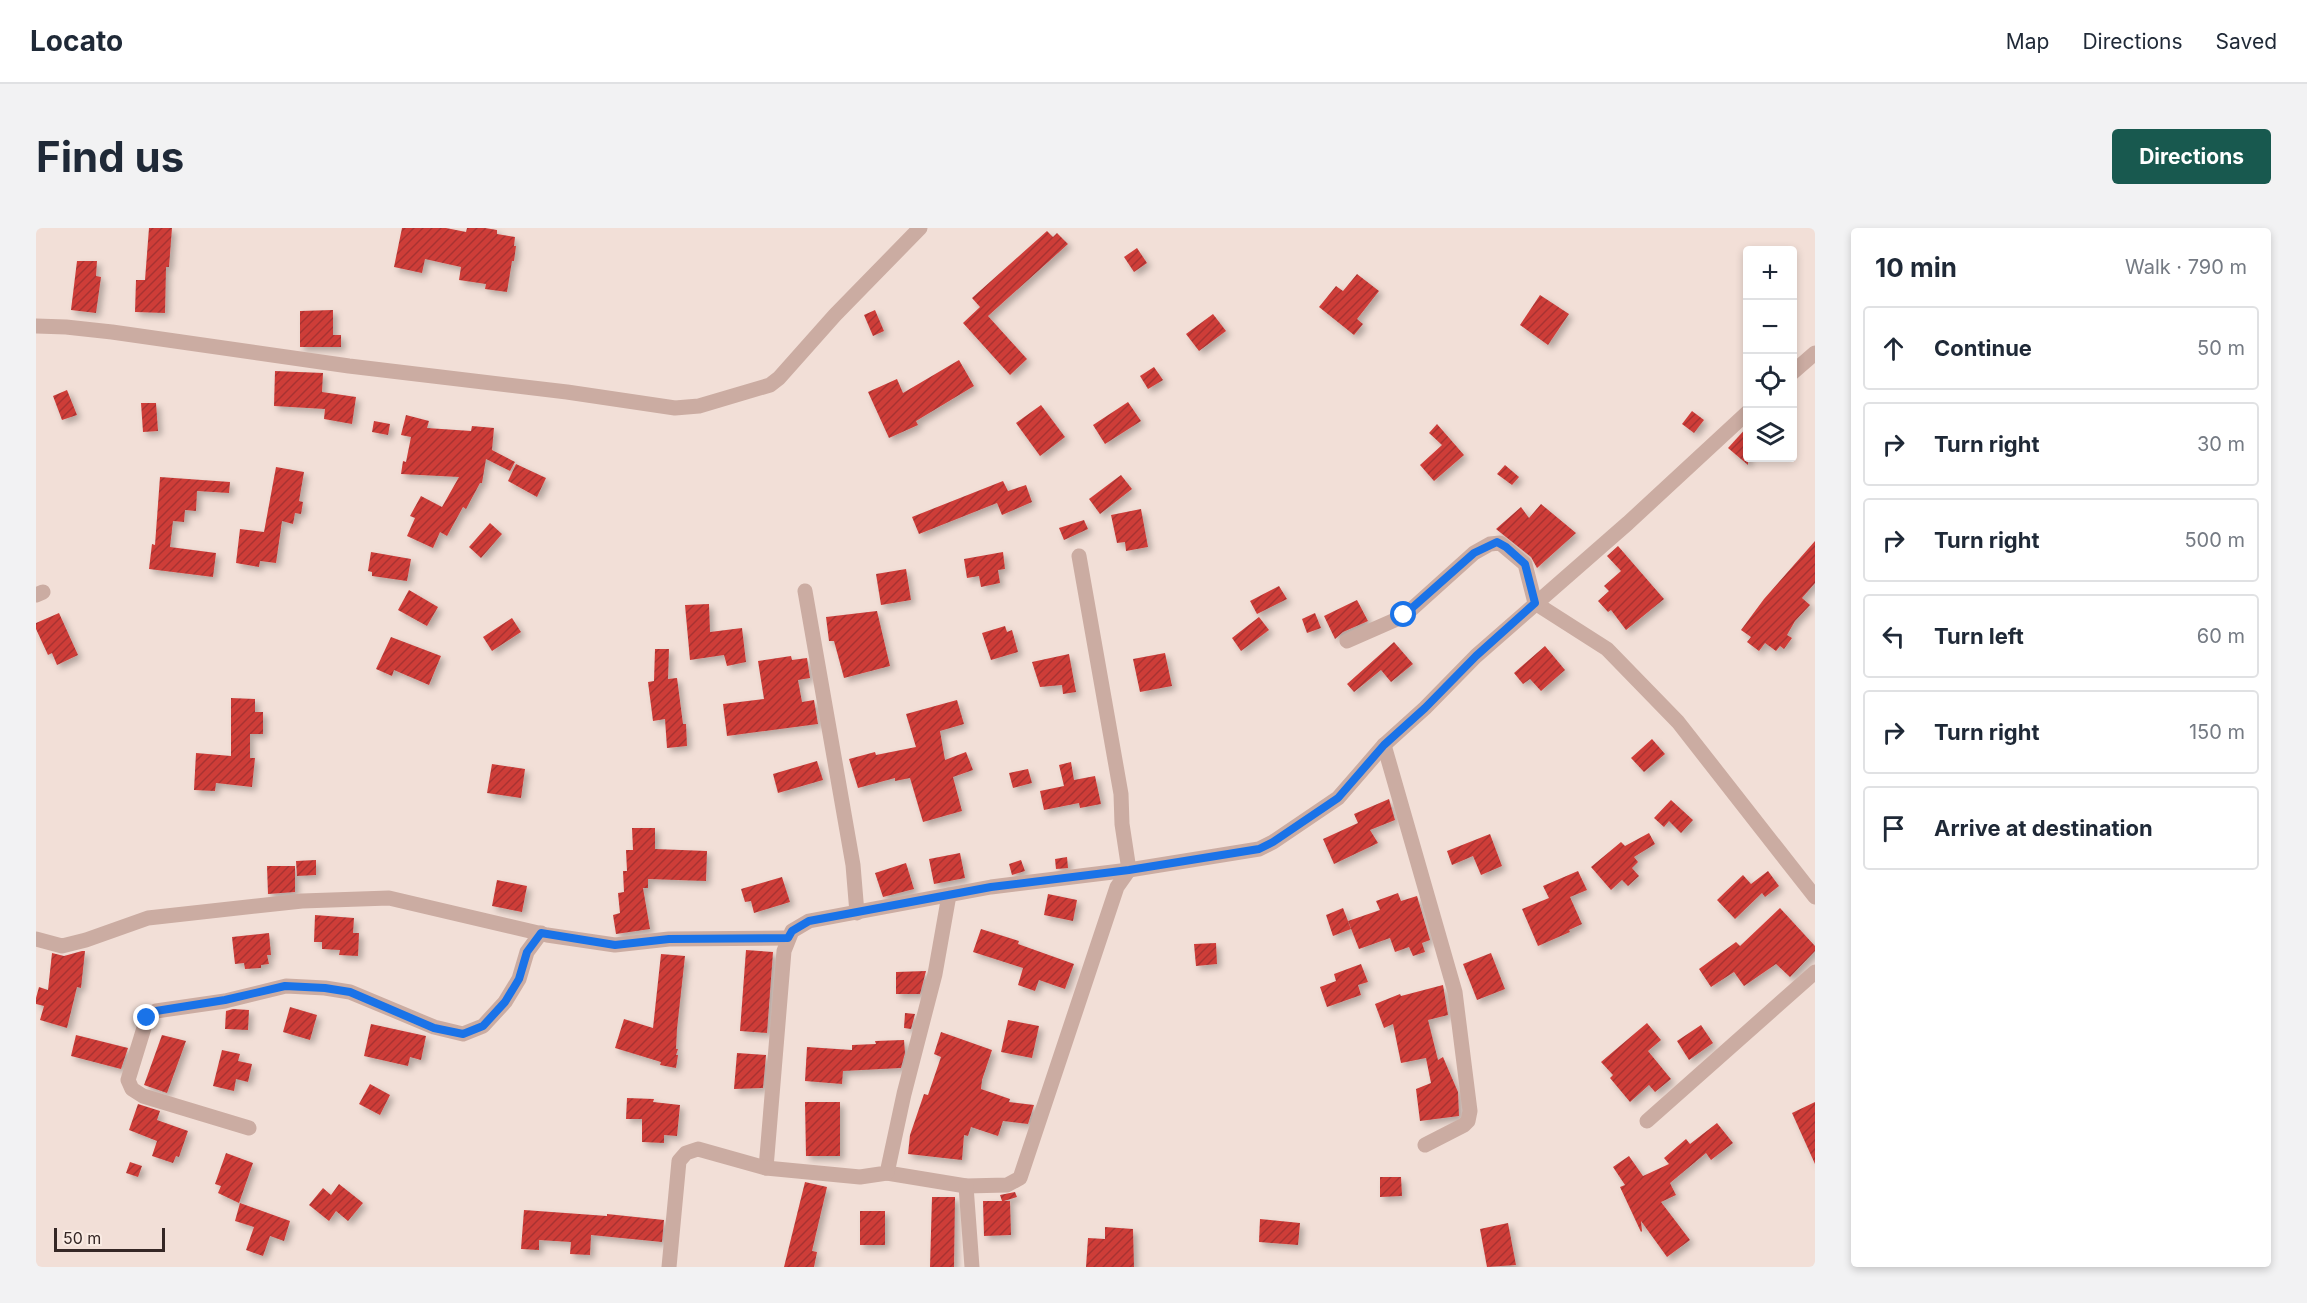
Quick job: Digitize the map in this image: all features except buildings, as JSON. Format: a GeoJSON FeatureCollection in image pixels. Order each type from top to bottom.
{"type":"FeatureCollection","features":[{"type":"Feature","properties":{"kind":"street"},"geometry":{"type":"LineString","coordinates":[[36,326],[112,332],[349,366],[689,408],[770,385],[779,378],[835,315],[920,228]]}},
{"type":"Feature","properties":{"kind":"street"},"geometry":{"type":"LineString","coordinates":[[1797,369],[1815,353]]}},
{"type":"Feature","properties":{"kind":"street"},"geometry":{"type":"LineString","coordinates":[[766,1168],[784,951],[792,931],[809,921],[991,887],[1129,870],[1259,849],[1273,842],[1338,798],[1384,745],[1425,708],[1476,656],[1628,523],[1743,417]]}},
{"type":"Feature","properties":{"kind":"street"},"geometry":{"type":"LineString","coordinates":[[1347,641],[1404,615],[1474,553],[1500,543],[1525,564],[1535,603],[1607,649],[1678,722],[1815,897]]}},
{"type":"Feature","properties":{"kind":"street"},"geometry":{"type":"LineString","coordinates":[[669,1267],[679,1161],[681,1156],[698,1149],[766,1168],[860,1177],[887,1173],[966,1186],[1007,1185],[1020,1178],[1117,887],[1129,870],[1122,824],[1121,794],[1079,556]]}},
{"type":"Feature","properties":{"kind":"street"},"geometry":{"type":"LineString","coordinates":[[805,591],[853,864],[857,913]]}},
{"type":"Feature","properties":{"kind":"street"},"geometry":{"type":"LineString","coordinates":[[1384,745],[1455,992],[1470,1111],[1464,1125],[1425,1145]]}},
{"type":"Feature","properties":{"kind":"street"},"geometry":{"type":"LineString","coordinates":[[887,1173],[904,1094],[935,974],[950,895]]}},
{"type":"Feature","properties":{"kind":"street"},"geometry":{"type":"LineString","coordinates":[[36,939],[62,946],[148,918],[302,902],[389,897],[541,933],[615,945],[669,939],[788,938]]}},
{"type":"Feature","properties":{"kind":"street"},"geometry":{"type":"LineString","coordinates":[[249,1128],[143,1096],[132,1089],[128,1080],[147,1018],[156,1011],[225,1000],[285,986],[350,992],[434,1028],[463,1034],[483,1026],[505,1002],[519,979],[527,952],[541,933]]}},
{"type":"Feature","properties":{"kind":"street"},"geometry":{"type":"LineString","coordinates":[[1647,1121],[1815,972]]}},
{"type":"Feature","properties":{"kind":"street"},"geometry":{"type":"LineString","coordinates":[[966,1186],[972,1267]]}},
{"type":"Feature","properties":{"kind":"route"},"geometry":{"type":"LineString","coordinates":[[147,1018],[156,1011],[225,1000],[285,986],[325,988],[350,992],[434,1028],[463,1034],[483,1026],[505,1002],[519,979],[527,952],[541,933],[615,945],[669,939],[788,938],[792,931],[809,921],[991,887],[1129,870],[1259,849],[1338,798],[1384,745],[1425,708],[1476,656],[1535,603],[1525,564],[1497,542],[1474,553],[1404,615]]}}]}
